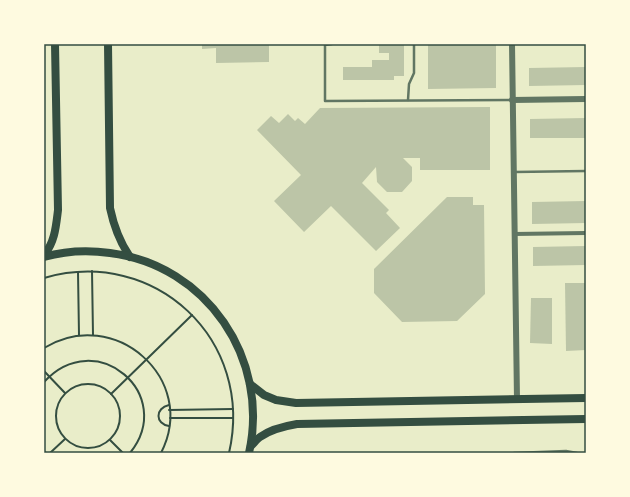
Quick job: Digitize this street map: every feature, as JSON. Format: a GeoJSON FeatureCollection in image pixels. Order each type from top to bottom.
{"type":"FeatureCollection","features":[{"type":"Feature","properties":{"kind":"main road"},"geometry":{"type":"LineString","coordinates":[[44,256],[52,241],[56,229],[58,210],[55,44]]}},
{"type":"Feature","properties":{"kind":"main road"},"geometry":{"type":"LineString","coordinates":[[108,44],[110,208],[118,237],[130,257]]}},
{"type":"Feature","properties":{"kind":"main road"},"geometry":{"type":"LineString","coordinates":[[44,256],[82,251],[118,254],[130,257],[153,264],[169,272],[189,286],[212,306],[233,336],[247,370],[253,405],[253,423],[250,449]]}},
{"type":"Feature","properties":{"kind":"main road"},"geometry":{"type":"LineString","coordinates":[[250,384],[264,395],[276,400],[296,403],[586,398]]}},
{"type":"Feature","properties":{"kind":"main road"},"geometry":{"type":"LineString","coordinates":[[250,449],[261,436],[271,430],[297,424],[586,419]]}},
{"type":"Feature","properties":{"kind":"street"},"geometry":{"type":"LineString","coordinates":[[512,44],[514,234],[518,399]]}},
{"type":"Feature","properties":{"kind":"street"},"geometry":{"type":"LineString","coordinates":[[512,100],[586,99]]}},
{"type":"Feature","properties":{"kind":"street"},"geometry":{"type":"LineString","coordinates":[[514,234],[586,233]]}},
{"type":"Feature","properties":{"kind":"lane"},"geometry":{"type":"LineString","coordinates":[[332,44],[325,45],[325,101],[512,100]]}},
{"type":"Feature","properties":{"kind":"lane"},"geometry":{"type":"LineString","coordinates":[[408,100],[409,84],[414,73],[414,44]]}},
{"type":"Feature","properties":{"kind":"lane"},"geometry":{"type":"LineString","coordinates":[[513,172],[586,171]]}},
{"type":"Feature","properties":{"kind":"lane"},"geometry":{"type":"LineString","coordinates":[[514,453],[566,451],[577,453]]}},
{"type":"Feature","properties":{"kind":"path"},"geometry":{"type":"LineString","coordinates":[[92,271],[93,335]]}},
{"type":"Feature","properties":{"kind":"path"},"geometry":{"type":"LineString","coordinates":[[44,278],[55,275],[92,271],[118,274],[134,278],[163,292],[192,315],[209,335],[224,364],[229,379],[234,418],[229,453]]}},
{"type":"Feature","properties":{"kind":"path"},"geometry":{"type":"LineString","coordinates":[[78,272],[79,335]]}},
{"type":"Feature","properties":{"kind":"path"},"geometry":{"type":"LineString","coordinates":[[111,394],[192,315]]}},
{"type":"Feature","properties":{"kind":"path"},"geometry":{"type":"LineString","coordinates":[[44,348],[61,339],[79,335],[93,335],[122,342],[137,351],[156,371],[167,395],[170,418],[166,440],[161,453]]}},
{"type":"Feature","properties":{"kind":"path"},"geometry":{"type":"LineString","coordinates":[[44,382],[57,370],[68,364],[86,360],[110,365],[120,371],[134,384],[143,406],[144,419],[140,437],[130,453]]}},
{"type":"Feature","properties":{"kind":"path"},"geometry":{"type":"LineString","coordinates":[[44,371],[65,393]]}},
{"type":"Feature","properties":{"kind":"path"},"geometry":{"type":"LineString","coordinates":[[94,384],[111,394],[117,401],[120,410],[120,420],[118,429],[110,440],[97,448],[88,449],[79,448],[65,439],[59,431],[56,422],[56,414],[57,405],[65,393],[76,386],[94,384]]}},
{"type":"Feature","properties":{"kind":"path"},"geometry":{"type":"LineString","coordinates":[[169,405],[162,408],[158,415],[160,422],[166,426],[169,426]]}},
{"type":"Feature","properties":{"kind":"path"},"geometry":{"type":"LineString","coordinates":[[169,410],[233,410]]}},
{"type":"Feature","properties":{"kind":"path"},"geometry":{"type":"LineString","coordinates":[[170,418],[234,418]]}},
{"type":"Feature","properties":{"kind":"path"},"geometry":{"type":"LineString","coordinates":[[50,453],[65,439]]}},
{"type":"Feature","properties":{"kind":"path"},"geometry":{"type":"LineString","coordinates":[[110,440],[123,453]]}},
{"type":"Feature","properties":{"kind":"building"},"geometry":{"type":"Polygon","coordinates":[[[202,44],[269,44],[269,62],[216,63],[216,48],[202,49],[202,44]]]}},
{"type":"Feature","properties":{"kind":"building"},"geometry":{"type":"Polygon","coordinates":[[[379,44],[404,44],[404,76],[394,76],[394,80],[343,80],[343,67],[372,67],[372,60],[389,60],[389,53],[379,53],[379,44]]]}},
{"type":"Feature","properties":{"kind":"building"},"geometry":{"type":"Polygon","coordinates":[[[428,44],[496,45],[496,88],[428,89],[428,44]]]}},
{"type":"Feature","properties":{"kind":"building"},"geometry":{"type":"Polygon","coordinates":[[[586,67],[586,85],[529,86],[529,68],[586,67]]]}},
{"type":"Feature","properties":{"kind":"building"},"geometry":{"type":"Polygon","coordinates":[[[490,107],[490,170],[420,170],[420,158],[403,158],[412,167],[412,181],[402,192],[387,192],[377,182],[376,167],[362,183],[389,210],[386,213],[400,228],[376,251],[331,206],[304,232],[274,201],[301,175],[257,130],[271,116],[279,123],[288,114],[295,121],[298,118],[305,124],[320,108],[490,107]]]}},
{"type":"Feature","properties":{"kind":"building"},"geometry":{"type":"Polygon","coordinates":[[[586,118],[586,138],[530,138],[530,119],[586,118]]]}},
{"type":"Feature","properties":{"kind":"building"},"geometry":{"type":"Polygon","coordinates":[[[447,197],[473,197],[473,205],[484,205],[485,294],[457,321],[402,322],[374,293],[374,269],[447,197]]]}},
{"type":"Feature","properties":{"kind":"building"},"geometry":{"type":"Polygon","coordinates":[[[586,201],[586,223],[532,224],[532,202],[586,201]]]}},
{"type":"Feature","properties":{"kind":"building"},"geometry":{"type":"Polygon","coordinates":[[[586,246],[586,265],[533,266],[533,247],[586,246]]]}},
{"type":"Feature","properties":{"kind":"building"},"geometry":{"type":"Polygon","coordinates":[[[565,283],[586,283],[586,350],[566,351],[565,283]]]}},
{"type":"Feature","properties":{"kind":"building"},"geometry":{"type":"Polygon","coordinates":[[[531,298],[552,298],[552,344],[530,343],[531,298]]]}}]}
